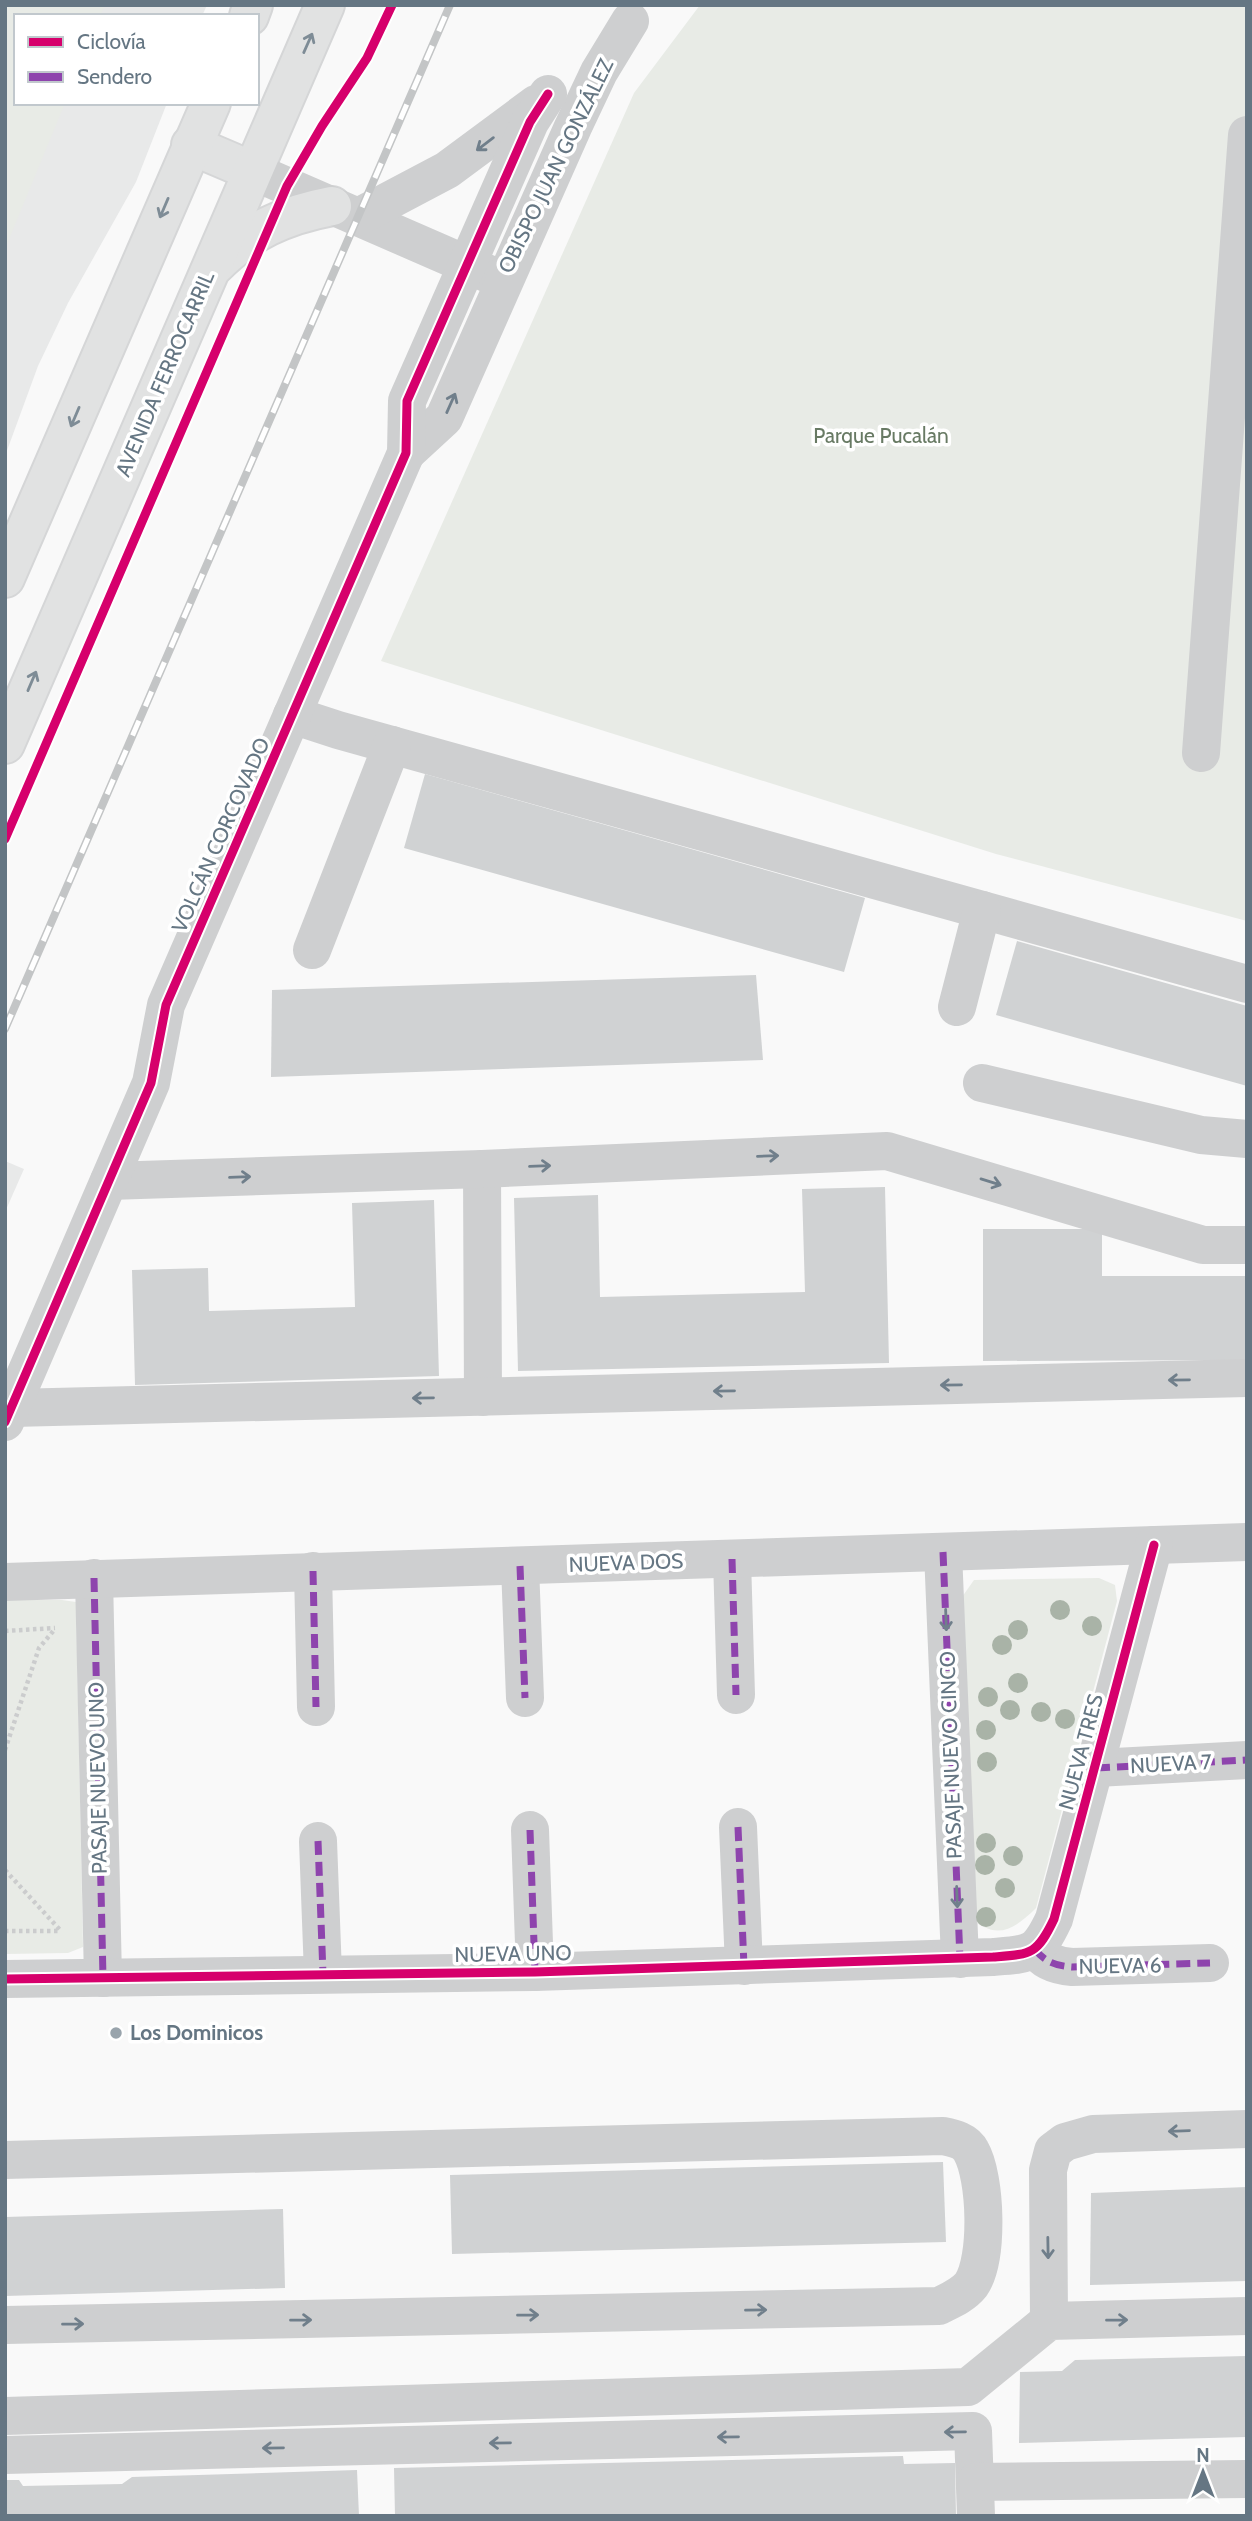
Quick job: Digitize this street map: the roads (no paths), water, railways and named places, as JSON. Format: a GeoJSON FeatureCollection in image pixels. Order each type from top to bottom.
{"type":"FeatureCollection","features":[{"type":"Feature","properties":{"kind":"main road","name":"AVENIDA FERROCARRIL"},"geometry":{"type":"LineString","coordinates":[[5,744],[325,5]]}},
{"type":"Feature","properties":{"kind":"main road"},"geometry":{"type":"LineString","coordinates":[[5,578],[210,105]]}},
{"type":"Feature","properties":{"kind":"main road"},"geometry":{"type":"LineString","coordinates":[[191,145],[252,171]]}},
{"type":"Feature","properties":{"kind":"main road"},"geometry":{"type":"LineString","coordinates":[[210,270],[228,252],[270,224],[301,212],[345,211]]}},
{"type":"Feature","properties":{"kind":"street","name":"OBISPO JUAN GONZÁLEZ"},"geometry":{"type":"LineString","coordinates":[[252,171],[505,281],[599,72],[638,13]]}},
{"type":"Feature","properties":{"kind":"street","name":"OBISPO JUAN GONZÁLEZ"},"geometry":{"type":"LineString","coordinates":[[345,211],[422,184],[470,155],[589,60],[638,13]]}},
{"type":"Feature","properties":{"kind":"street","name":"OBISPO JUAN GONZÁLEZ"},"geometry":{"type":"LineString","coordinates":[[468,264],[530,122],[548,94]]}},
{"type":"Feature","properties":{"kind":"street"},"geometry":{"type":"LineString","coordinates":[[1200,753],[1247,135]]}},
{"type":"Feature","properties":{"kind":"street","name":"VOLCÁN CORCOVADO"},"geometry":{"type":"LineString","coordinates":[[407,453],[407,401],[468,264]]}},
{"type":"Feature","properties":{"kind":"street","name":"VOLCÁN CORCOVADO"},"geometry":{"type":"LineString","coordinates":[[8,1415],[151,1083],[166,1005],[407,453],[444,418],[505,281]]}},
{"type":"Feature","properties":{"kind":"street"},"geometry":{"type":"LineString","coordinates":[[292,716],[1247,984]]}},
{"type":"Feature","properties":{"kind":"street"},"geometry":{"type":"LineString","coordinates":[[312,950],[392,746]]}},
{"type":"Feature","properties":{"kind":"street"},"geometry":{"type":"LineString","coordinates":[[957,1007],[982,910]]}},
{"type":"Feature","properties":{"kind":"street"},"geometry":{"type":"LineString","coordinates":[[982,1083],[1201,1135],[1247,1139]]}},
{"type":"Feature","properties":{"kind":"street"},"geometry":{"type":"LineString","coordinates":[[109,1181],[482,1169],[887,1151],[1203,1245],[1247,1245]]}},
{"type":"Feature","properties":{"kind":"street"},"geometry":{"type":"LineString","coordinates":[[482,1169],[483,1397]]}},
{"type":"Feature","properties":{"kind":"street"},"geometry":{"type":"LineString","coordinates":[[8,1415],[483,1397],[1247,1378]]}},
{"type":"Feature","properties":{"kind":"street","name":"NUEVA DOS"},"geometry":{"type":"LineString","coordinates":[[5,1582],[1247,1542]]}},
{"type":"Feature","properties":{"kind":"street","name":"NUEVA TRES"},"geometry":{"type":"LineString","coordinates":[[1028,1952],[1043,1941],[1054,1919],[1154,1545]]}},
{"type":"Feature","properties":{"kind":"street","name":"PASAJE NUEVO CINCO"},"geometry":{"type":"LineString","coordinates":[[943,1552],[960,1959]]}},
{"type":"Feature","properties":{"kind":"street"},"geometry":{"type":"LineString","coordinates":[[732,1559],[736,1695]]}},
{"type":"Feature","properties":{"kind":"street"},"geometry":{"type":"LineString","coordinates":[[520,1566],[524,1698]]}},
{"type":"Feature","properties":{"kind":"street"},"geometry":{"type":"LineString","coordinates":[[313,1571],[316,1707]]}},
{"type":"Feature","properties":{"kind":"street","name":"PASAJE NUEVO UNO"},"geometry":{"type":"LineString","coordinates":[[94,1578],[103,1978]]}},
{"type":"Feature","properties":{"kind":"street","name":"NUEVA 7"},"geometry":{"type":"LineString","coordinates":[[1096,1768],[1247,1760]]}},
{"type":"Feature","properties":{"kind":"street"},"geometry":{"type":"LineString","coordinates":[[738,1827],[744,1966]]}},
{"type":"Feature","properties":{"kind":"street"},"geometry":{"type":"LineString","coordinates":[[530,1830],[535,1972]]}},
{"type":"Feature","properties":{"kind":"street"},"geometry":{"type":"LineString","coordinates":[[318,1841],[323,1974]]}},
{"type":"Feature","properties":{"kind":"street","name":"NUEVA UNO"},"geometry":{"type":"LineString","coordinates":[[5,1979],[535,1972],[960,1959],[1028,1952]]}},
{"type":"Feature","properties":{"kind":"street","name":"NUEVA 6"},"geometry":{"type":"LineString","coordinates":[[1028,1952],[1056,1966],[1072,1967],[1210,1963]]}},
{"type":"Feature","properties":{"kind":"street"},"geometry":{"type":"LineString","coordinates":[[1049,2321],[1048,2169],[1053,2151],[1065,2142],[1093,2134],[1247,2129]]}},
{"type":"Feature","properties":{"kind":"street"},"geometry":{"type":"LineString","coordinates":[[5,2160],[943,2136],[957,2138],[970,2148],[978,2168],[983,2230],[978,2272],[974,2279],[961,2295],[939,2306],[5,2325]]}},
{"type":"Feature","properties":{"kind":"street"},"geometry":{"type":"LineString","coordinates":[[5,2416],[968,2387],[1049,2321],[1247,2316]]}},
{"type":"Feature","properties":{"kind":"street"},"geometry":{"type":"LineString","coordinates":[[5,2455],[973,2431],[976,2499],[1247,2479]]}},
{"type":"Feature","properties":{"kind":"railway"},"geometry":{"type":"LineString","coordinates":[[5,1029],[450,5]]}},
{"type":"Feature","properties":{"kind":"place","name":"Los Dominicos"},"geometry":{"type":"Point","coordinates":[116,2033]}},
{"type":"Feature","properties":{"kind":"park label","name":"Parque Pucalán"},"geometry":{"type":"Point","coordinates":[881,436]}}]}
